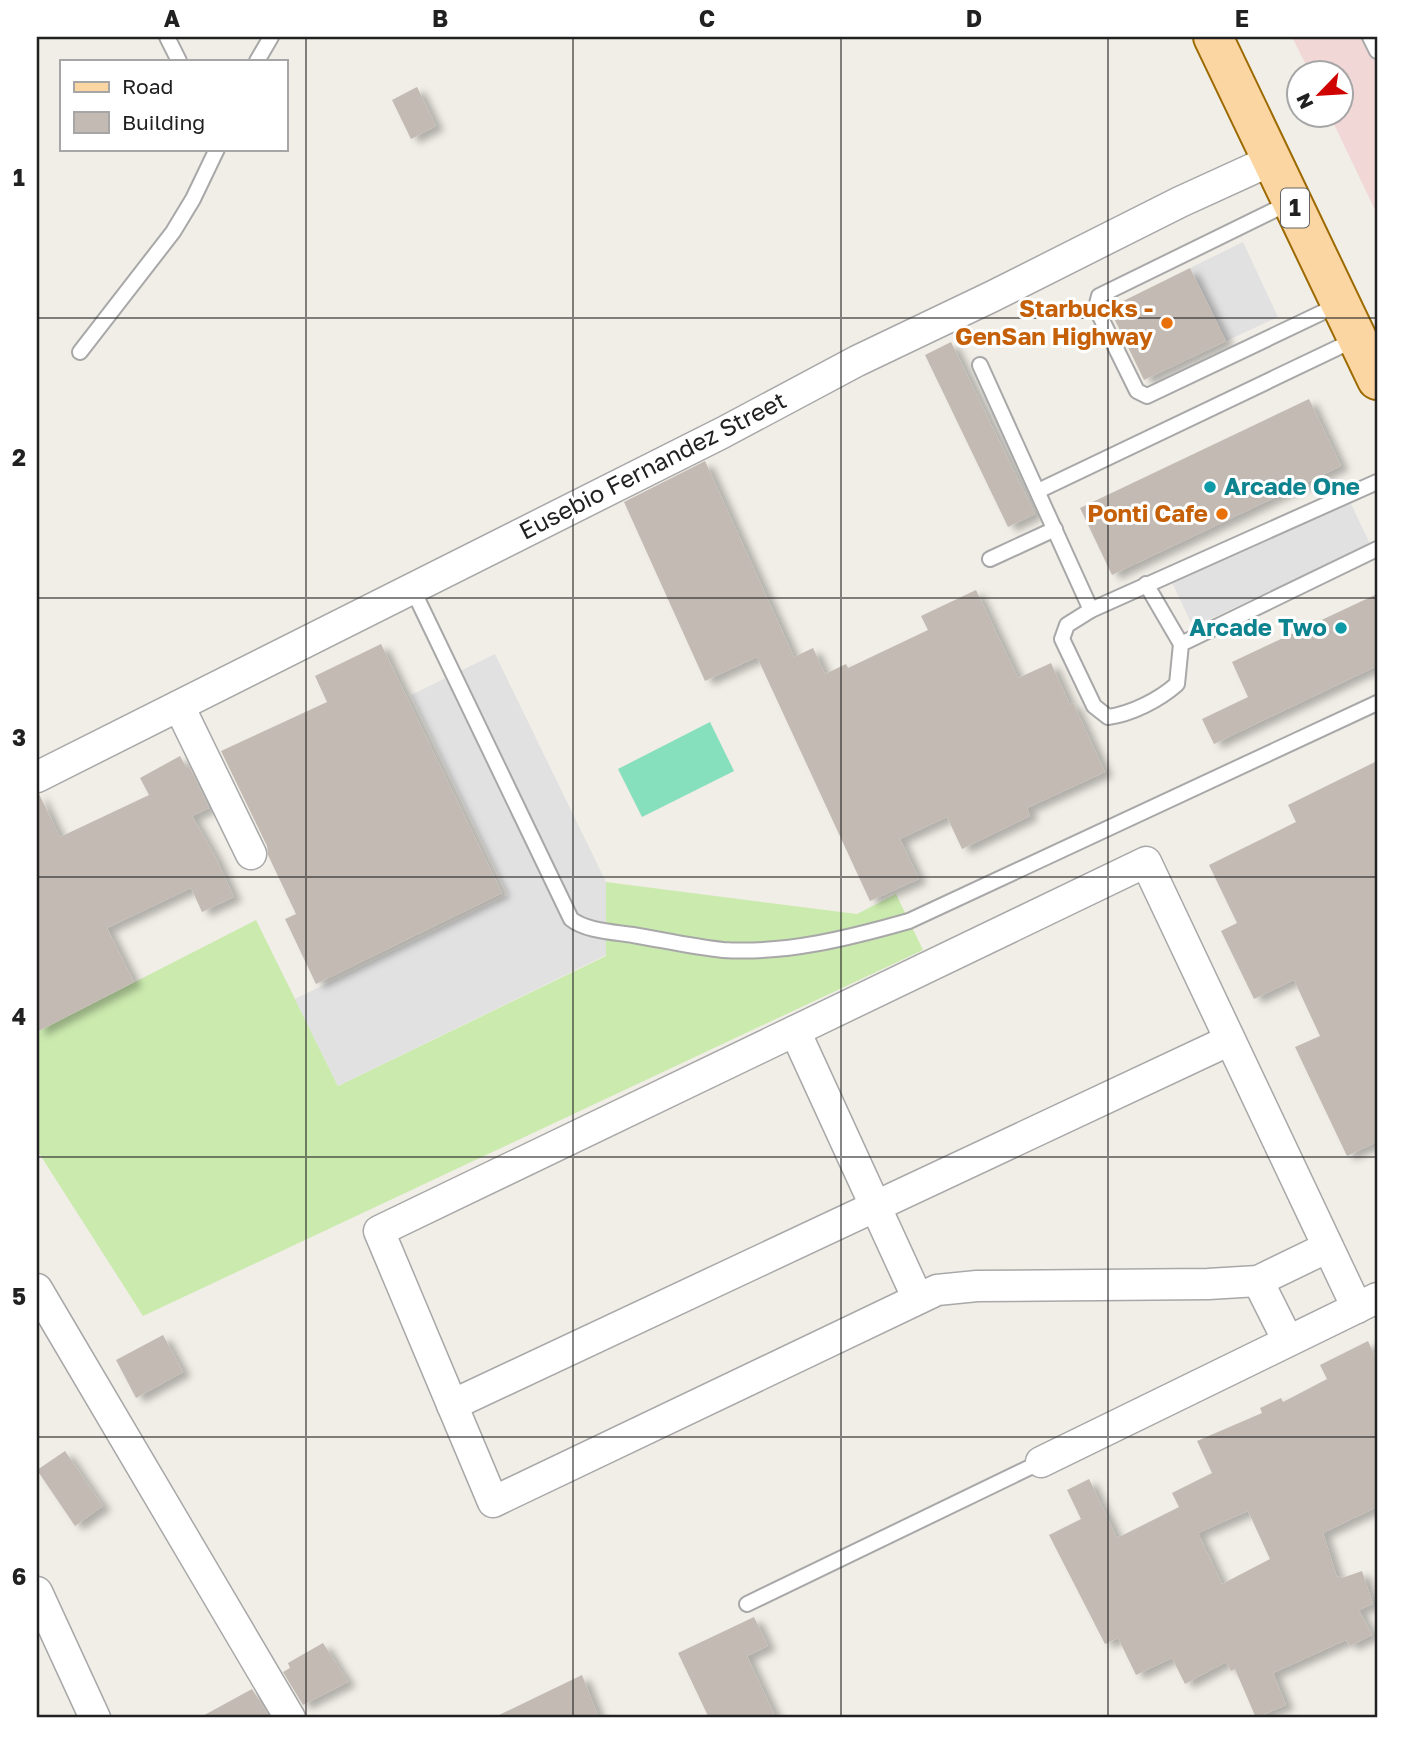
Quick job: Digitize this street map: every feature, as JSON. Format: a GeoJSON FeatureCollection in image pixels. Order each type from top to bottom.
{"type":"FeatureCollection","features":[{"type":"Feature","properties":{"kind":"main road","name":"1"},"geometry":{"type":"LineString","coordinates":[[1213,37],[1377,380]]}},
{"type":"Feature","properties":{"kind":"street","name":"Eusebio Fernandez Street"},"geometry":{"type":"LineString","coordinates":[[37,777],[722,433],[857,361],[1180,202],[1272,160]]}},
{"type":"Feature","properties":{"kind":"street"},"geometry":{"type":"LineString","coordinates":[[179,706],[251,854]]}},
{"type":"Feature","properties":{"kind":"street"},"geometry":{"type":"LineString","coordinates":[[1041,1462],[1367,1303],[1328,1247],[1146,862],[379,1231],[494,1502],[937,1290],[978,1286],[1208,1284],[1258,1281],[1328,1247]]}},
{"type":"Feature","properties":{"kind":"street"},"geometry":{"type":"LineString","coordinates":[[795,1031],[874,1207],[918,1297]]}},
{"type":"Feature","properties":{"kind":"street"},"geometry":{"type":"LineString","coordinates":[[452,1405],[1230,1040]]}},
{"type":"Feature","properties":{"kind":"street"},"geometry":{"type":"LineString","coordinates":[[1258,1281],[1288,1342]]}},
{"type":"Feature","properties":{"kind":"street"},"geometry":{"type":"LineString","coordinates":[[37,1289],[45,1325],[290,1718]]}},
{"type":"Feature","properties":{"kind":"street"},"geometry":{"type":"LineString","coordinates":[[37,1592],[95,1718]]}},
{"type":"Feature","properties":{"kind":"lane"},"geometry":{"type":"LineString","coordinates":[[167,37],[178,60]]}},
{"type":"Feature","properties":{"kind":"lane"},"geometry":{"type":"LineString","coordinates":[[258,60],[271,37]]}},
{"type":"Feature","properties":{"kind":"lane"},"geometry":{"type":"LineString","coordinates":[[1370,37],[1377,51]]}},
{"type":"Feature","properties":{"kind":"lane"},"geometry":{"type":"LineString","coordinates":[[80,352],[173,232],[193,199],[216,150]]}},
{"type":"Feature","properties":{"kind":"lane"},"geometry":{"type":"LineString","coordinates":[[1292,201],[1099,296],[1096,308],[1137,391],[1147,396],[1340,303]]}},
{"type":"Feature","properties":{"kind":"lane"},"geometry":{"type":"LineString","coordinates":[[1038,491],[1357,338]]}},
{"type":"Feature","properties":{"kind":"lane"},"geometry":{"type":"LineString","coordinates":[[980,365],[1091,610]]}},
{"type":"Feature","properties":{"kind":"lane"},"geometry":{"type":"LineString","coordinates":[[1146,584],[1181,644],[1177,684],[1167,693],[1120,715],[1108,717],[1094,706],[1062,639],[1067,625],[1091,610],[1146,584],[1377,482]]}},
{"type":"Feature","properties":{"kind":"lane"},"geometry":{"type":"LineString","coordinates":[[990,559],[1055,529]]}},
{"type":"Feature","properties":{"kind":"lane"},"geometry":{"type":"LineString","coordinates":[[1181,644],[1377,549]]}},
{"type":"Feature","properties":{"kind":"lane"},"geometry":{"type":"LineString","coordinates":[[412,588],[571,919],[582,925],[608,931],[723,950],[813,944],[853,937],[909,921],[1377,703]]}},
{"type":"Feature","properties":{"kind":"lane"},"geometry":{"type":"LineString","coordinates":[[747,1604],[1041,1462]]}},
{"type":"Feature","properties":{"kind":"shaded area"},"geometry":{"type":"Polygon","coordinates":[[[1292,37],[1377,37],[1377,214],[1337,130],[1354,130],[1354,60],[1304,60],[1292,37]]]}},
{"type":"Feature","properties":{"kind":"shaded area"},"geometry":{"type":"Polygon","coordinates":[[[1243,242],[1278,317],[1226,341],[1190,268],[1243,242]]]}},
{"type":"Feature","properties":{"kind":"shaded area"},"geometry":{"type":"Polygon","coordinates":[[[1345,491],[1370,544],[1193,627],[1168,574],[1345,491]]]}},
{"type":"Feature","properties":{"kind":"shaded area"},"geometry":{"type":"Polygon","coordinates":[[[495,654],[606,882],[606,955],[338,1086],[295,999],[508,895],[411,695],[495,654]]]}},
{"type":"Feature","properties":{"kind":"green space"},"geometry":{"type":"Polygon","coordinates":[[[710,722],[734,771],[642,817],[618,769],[710,722]]]}},
{"type":"Feature","properties":{"kind":"green space"},"geometry":{"type":"Polygon","coordinates":[[[606,882],[857,914],[896,894],[923,950],[143,1316],[37,1150],[37,1032],[256,920],[338,1086],[606,956],[606,882]]]}},
{"type":"Feature","properties":{"kind":"building"},"geometry":{"type":"Polygon","coordinates":[[[417,87],[436,126],[411,139],[392,100],[417,87]]]}},
{"type":"Feature","properties":{"kind":"building"},"geometry":{"type":"Polygon","coordinates":[[[1190,268],[1226,341],[1144,380],[1109,308],[1190,268]]]}},
{"type":"Feature","properties":{"kind":"building"},"geometry":{"type":"Polygon","coordinates":[[[951,342],[1035,514],[1008,527],[925,355],[951,342]]]}},
{"type":"Feature","properties":{"kind":"building","name":"Arcade One"},"geometry":{"type":"Polygon","coordinates":[[[1309,399],[1341,466],[1112,575],[1080,508],[1309,399]]]}},
{"type":"Feature","properties":{"kind":"building"},"geometry":{"type":"Polygon","coordinates":[[[705,461],[794,657],[813,648],[825,674],[846,664],[848,668],[928,630],[921,616],[976,590],[1018,678],[1051,663],[1105,772],[1027,808],[1030,816],[962,849],[947,817],[900,839],[919,879],[870,901],[757,657],[705,681],[624,502],[705,461]]]}},
{"type":"Feature","properties":{"kind":"building","name":"Arcade Two"},"geometry":{"type":"Polygon","coordinates":[[[1377,594],[1377,666],[1214,744],[1202,719],[1248,697],[1232,662],[1377,594]]]}},
{"type":"Feature","properties":{"kind":"building"},"geometry":{"type":"Polygon","coordinates":[[[381,644],[502,893],[316,984],[285,919],[296,914],[221,751],[327,702],[315,676],[381,644]]]}},
{"type":"Feature","properties":{"kind":"building"},"geometry":{"type":"Polygon","coordinates":[[[180,756],[186,767],[189,766],[209,808],[192,816],[234,897],[202,912],[191,888],[107,928],[134,982],[37,1032],[37,794],[60,837],[149,795],[140,778],[180,756]]]}},
{"type":"Feature","properties":{"kind":"building"},"geometry":{"type":"Polygon","coordinates":[[[1377,761],[1377,1142],[1347,1156],[1295,1047],[1320,1036],[1294,980],[1254,999],[1221,931],[1237,923],[1209,865],[1296,822],[1288,805],[1377,761]]]}},
{"type":"Feature","properties":{"kind":"building"},"geometry":{"type":"Polygon","coordinates":[[[163,1335],[183,1372],[136,1398],[116,1360],[163,1335]]]}},
{"type":"Feature","properties":{"kind":"building"},"geometry":{"type":"Polygon","coordinates":[[[1368,1341],[1377,1361],[1377,1507],[1323,1533],[1337,1577],[1342,1578],[1362,1571],[1373,1604],[1359,1610],[1372,1635],[1350,1646],[1346,1640],[1273,1673],[1286,1705],[1256,1718],[1235,1669],[1231,1671],[1226,1662],[1185,1684],[1172,1658],[1136,1675],[1118,1638],[1105,1644],[1049,1535],[1081,1519],[1067,1490],[1089,1479],[1117,1538],[1179,1507],[1172,1493],[1212,1473],[1197,1441],[1262,1413],[1260,1408],[1281,1398],[1283,1402],[1327,1379],[1320,1365],[1368,1341]],[[1248,1511],[1198,1533],[1222,1584],[1270,1559],[1248,1511]]]}},
{"type":"Feature","properties":{"kind":"building"},"geometry":{"type":"Polygon","coordinates":[[[65,1451],[103,1506],[75,1526],[37,1470],[65,1451]]]}},
{"type":"Feature","properties":{"kind":"building"},"geometry":{"type":"Polygon","coordinates":[[[754,1617],[768,1646],[747,1656],[776,1718],[709,1718],[678,1653],[754,1617]]]}},
{"type":"Feature","properties":{"kind":"building"},"geometry":{"type":"Polygon","coordinates":[[[323,1643],[348,1682],[303,1705],[283,1672],[290,1668],[288,1663],[323,1643]]]}},
{"type":"Feature","properties":{"kind":"building"},"geometry":{"type":"Polygon","coordinates":[[[582,1675],[599,1718],[493,1718],[582,1675]]]}},
{"type":"Feature","properties":{"kind":"building"},"geometry":{"type":"Polygon","coordinates":[[[252,1689],[270,1718],[199,1718],[252,1689]]]}},
{"type":"Feature","properties":{"kind":"place","name":"Starbucks - GenSan Highway"},"geometry":{"type":"Point","coordinates":[1167,323]}},
{"type":"Feature","properties":{"kind":"place","name":"Arcade One"},"geometry":{"type":"Point","coordinates":[1210,487]}},
{"type":"Feature","properties":{"kind":"place","name":"Ponti Cafe"},"geometry":{"type":"Point","coordinates":[1222,514]}},
{"type":"Feature","properties":{"kind":"place","name":"Arcade Two"},"geometry":{"type":"Point","coordinates":[1341,628]}}]}
